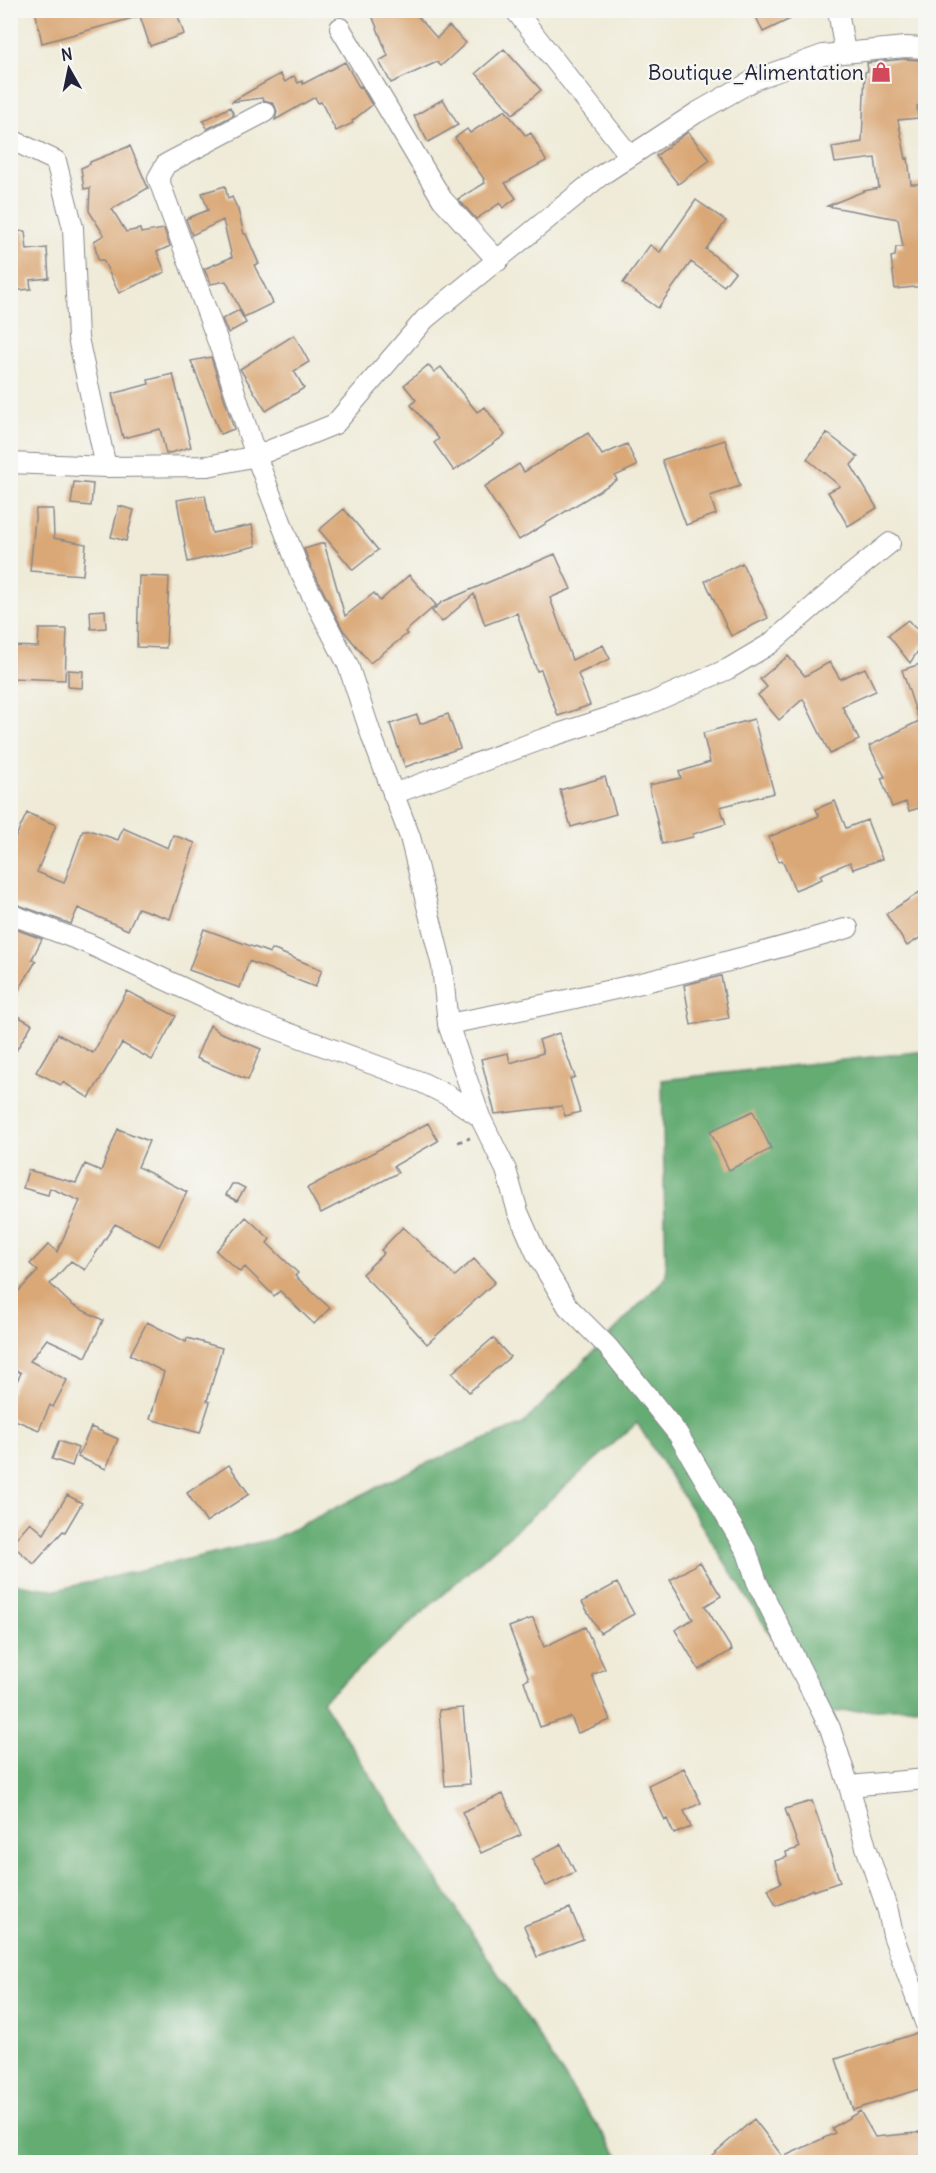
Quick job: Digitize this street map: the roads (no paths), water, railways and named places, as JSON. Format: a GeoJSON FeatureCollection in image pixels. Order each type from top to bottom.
{"type":"FeatureCollection","features":[{"type":"Feature","properties":{"kind":"street"},"geometry":{"type":"LineString","coordinates":[[515,10],[630,156]]}},
{"type":"Feature","properties":{"kind":"street"},"geometry":{"type":"LineString","coordinates":[[838,10],[845,53]]}},
{"type":"Feature","properties":{"kind":"street"},"geometry":{"type":"LineString","coordinates":[[340,28],[442,199],[498,261]]}},
{"type":"Feature","properties":{"kind":"street"},"geometry":{"type":"LineString","coordinates":[[10,463],[106,467],[208,466],[256,456],[335,424],[425,319],[600,176],[696,113],[756,79],[823,55],[905,47],[926,48]]}},
{"type":"Feature","properties":{"kind":"street"},"geometry":{"type":"LineString","coordinates":[[266,112],[166,164],[159,178],[222,353],[256,456],[300,572],[348,665],[410,837],[442,966],[448,1024],[480,1117],[506,1170],[518,1212],[537,1255],[568,1307],[608,1347],[678,1434],[747,1552],[757,1582],[830,1728],[888,1911],[893,1935],[926,2025]]}},
{"type":"Feature","properties":{"kind":"street"},"geometry":{"type":"LineString","coordinates":[[10,139],[56,160],[73,228],[78,338],[106,467]]}},
{"type":"Feature","properties":{"kind":"street"},"geometry":{"type":"LineString","coordinates":[[393,794],[543,739],[644,706],[728,669],[770,644],[844,579],[890,543]]}},
{"type":"Feature","properties":{"kind":"street"},"geometry":{"type":"LineString","coordinates":[[10,914],[89,944],[245,1017],[421,1082],[449,1096],[480,1117]]}},
{"type":"Feature","properties":{"kind":"street"},"geometry":{"type":"LineString","coordinates":[[448,1024],[542,1006],[791,945],[848,928]]}},
{"type":"Feature","properties":{"kind":"street"},"geometry":{"type":"LineString","coordinates":[[849,1786],[926,1779]]}},
{"type":"Feature","properties":{"kind":"place","name":"Boutique_Alimentation"},"geometry":{"type":"Point","coordinates":[881,72]}}]}
